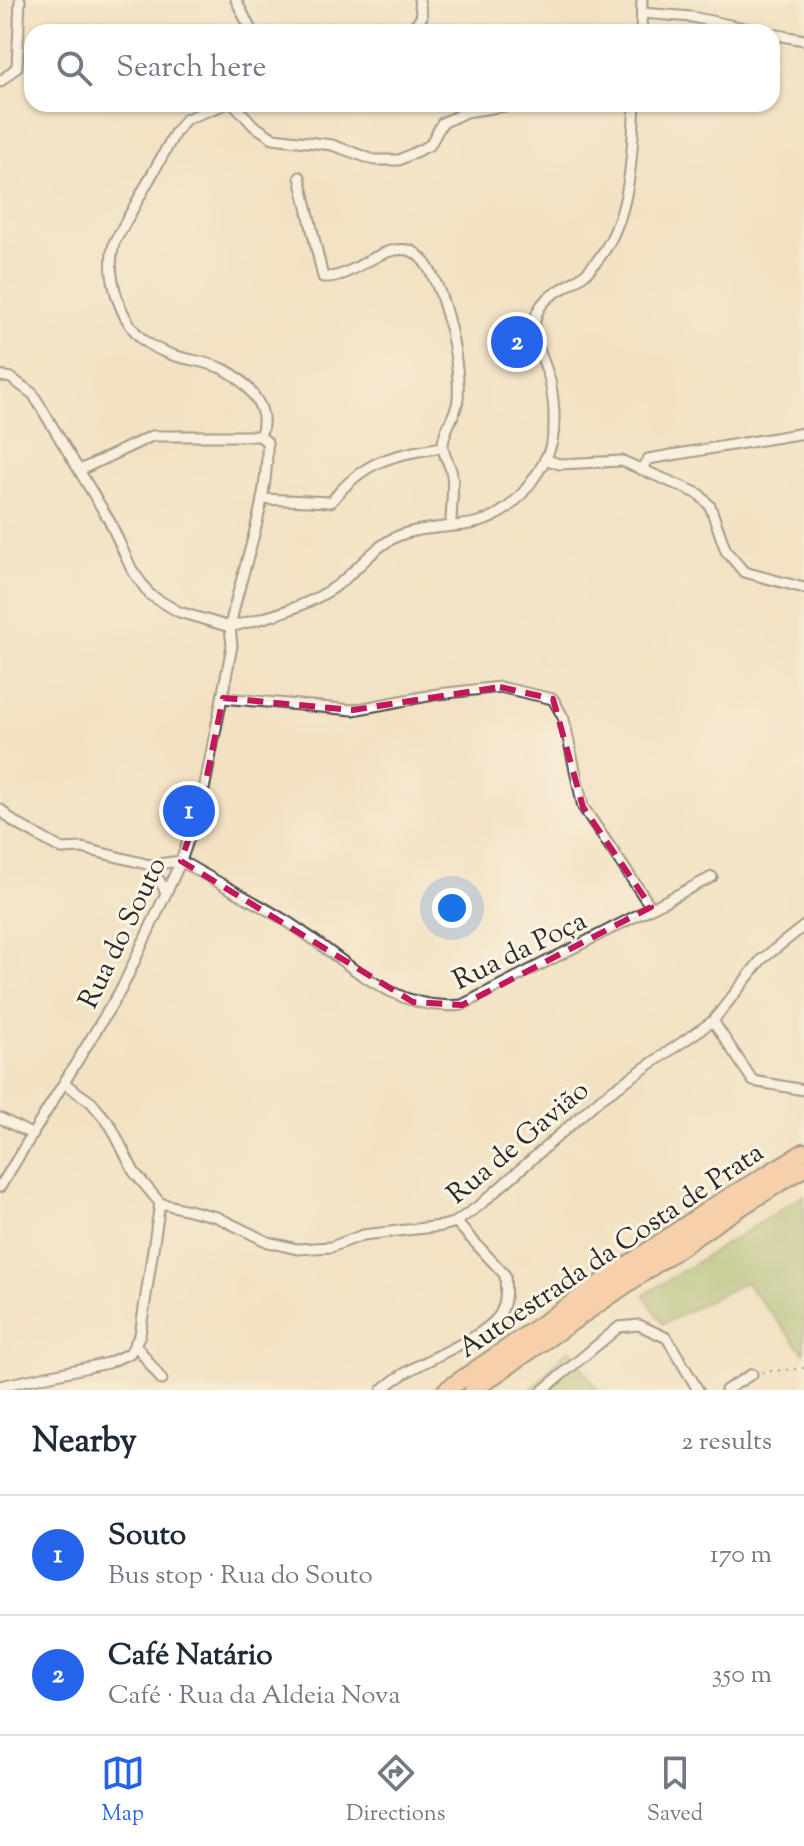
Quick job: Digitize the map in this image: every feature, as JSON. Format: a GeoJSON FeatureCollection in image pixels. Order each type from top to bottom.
{"type":"FeatureCollection","features":[{"type":"Feature","properties":{"kind":"highway","name":"Autoestrada da Costa de Prata"},"geometry":{"type":"LineString","coordinates":[[446,1390],[712,1207],[804,1152]]}},
{"type":"Feature","properties":{"kind":"highway","name":"Autoestrada da Costa de Prata"},"geometry":{"type":"LineString","coordinates":[[473,1390],[720,1220],[804,1168]]}},
{"type":"Feature","properties":{"kind":"street"},"geometry":{"type":"LineString","coordinates":[[0,82],[17,67],[20,0]]}},
{"type":"Feature","properties":{"kind":"street"},"geometry":{"type":"LineString","coordinates":[[236,0],[248,24]]}},
{"type":"Feature","properties":{"kind":"street"},"geometry":{"type":"LineString","coordinates":[[415,24],[422,17],[419,0]]}},
{"type":"Feature","properties":{"kind":"street"},"geometry":{"type":"LineString","coordinates":[[641,24],[642,0]]}},
{"type":"Feature","properties":{"kind":"street"},"geometry":{"type":"LineString","coordinates":[[642,13],[692,17],[725,24]]}},
{"type":"Feature","properties":{"kind":"street"},"geometry":{"type":"LineString","coordinates":[[780,36],[804,40]]}},
{"type":"Feature","properties":{"kind":"street"},"geometry":{"type":"LineString","coordinates":[[80,470],[152,436],[260,436],[265,425],[259,403],[243,378],[214,363],[153,347],[134,330],[121,306],[109,260],[114,243],[175,133],[186,119],[205,112]]}},
{"type":"Feature","properties":{"kind":"street"},"geometry":{"type":"LineString","coordinates":[[241,112],[253,125],[273,138],[332,145],[374,160],[399,160],[430,145],[442,123],[466,112]]}},
{"type":"Feature","properties":{"kind":"street"},"geometry":{"type":"LineString","coordinates":[[0,376],[11,378],[33,394],[80,470],[132,570],[150,595],[179,612],[230,627],[291,610],[333,588],[368,554],[399,536],[451,524],[480,522],[500,514],[524,490],[545,459],[554,414],[550,379],[534,328],[537,313],[544,302],[589,271],[609,244],[629,190],[634,112]]}},
{"type":"Feature","properties":{"kind":"street"},"geometry":{"type":"LineString","coordinates":[[300,177],[323,277],[335,278],[356,271],[382,255],[399,249],[412,251],[424,258],[446,314],[455,358],[457,404],[443,447],[452,474],[451,524]]}},
{"type":"Feature","properties":{"kind":"street"},"geometry":{"type":"LineString","coordinates":[[642,468],[648,459],[804,433]]}},
{"type":"Feature","properties":{"kind":"street","name":"Rua do Souto"},"geometry":{"type":"LineString","coordinates":[[0,1187],[122,988],[181,861],[202,800],[232,646],[230,627],[262,499],[267,442],[260,436]]}},
{"type":"Feature","properties":{"kind":"street"},"geometry":{"type":"LineString","coordinates":[[262,499],[331,502],[348,481],[369,465],[394,455],[443,447]]}},
{"type":"Feature","properties":{"kind":"street"},"geometry":{"type":"LineString","coordinates":[[545,459],[559,464],[622,461],[699,494],[710,506],[726,551],[744,572],[804,588]]}},
{"type":"Feature","properties":{"kind":"street"},"geometry":{"type":"LineString","coordinates":[[223,698],[353,710],[438,694],[500,687],[553,699],[564,719],[583,807],[651,907]]}},
{"type":"Feature","properties":{"kind":"street"},"geometry":{"type":"LineString","coordinates":[[0,809],[14,822],[62,849],[82,848],[150,865],[181,861]]}},
{"type":"Feature","properties":{"kind":"street","name":"Rua da Poça"},"geometry":{"type":"LineString","coordinates":[[181,861],[286,920],[391,993],[441,1007],[462,1005],[712,877]]}},
{"type":"Feature","properties":{"kind":"street"},"geometry":{"type":"LineString","coordinates":[[150,865],[165,890]]}},
{"type":"Feature","properties":{"kind":"street","name":"Rua de Gavião"},"geometry":{"type":"LineString","coordinates":[[160,1203],[217,1217],[268,1242],[297,1249],[331,1247],[363,1235],[456,1222],[601,1098],[713,1021],[761,960],[804,926]]}},
{"type":"Feature","properties":{"kind":"street"},"geometry":{"type":"LineString","coordinates":[[713,1021],[753,1081],[804,1090]]}},
{"type":"Feature","properties":{"kind":"street"},"geometry":{"type":"LineString","coordinates":[[0,1386],[108,1363],[130,1353],[140,1335],[160,1203],[134,1172],[111,1126],[91,1102],[65,1084]]}},
{"type":"Feature","properties":{"kind":"street"},"geometry":{"type":"LineString","coordinates":[[0,1118],[33,1135]]}},
{"type":"Feature","properties":{"kind":"street"},"geometry":{"type":"LineString","coordinates":[[382,1390],[401,1372],[480,1331],[499,1316],[506,1299],[505,1275],[456,1222]]}},
{"type":"Feature","properties":{"kind":"street"},"geometry":{"type":"LineString","coordinates":[[543,1390],[619,1327],[639,1325],[667,1338],[698,1390]]}},
{"type":"Feature","properties":{"kind":"street"},"geometry":{"type":"LineString","coordinates":[[135,1344],[162,1380]]}},
{"type":"Feature","properties":{"kind":"street"},"geometry":{"type":"LineString","coordinates":[[726,1390],[752,1374]]}},
{"type":"Feature","properties":{"kind":"path"},"geometry":{"type":"LineString","coordinates":[[752,1374],[804,1368]]}},
{"type":"Feature","properties":{"kind":"highlighted area"},"geometry":{"type":"Polygon","coordinates":[[[500,687],[553,699],[583,807],[651,907],[462,1005],[413,1002],[181,861],[202,800],[223,698],[353,710],[500,687]]]}},
{"type":"Feature","properties":{"kind":"green space"},"geometry":{"type":"Polygon","coordinates":[[[804,1195],[804,1353],[745,1282],[663,1324],[644,1295],[804,1195]]]}},
{"type":"Feature","properties":{"kind":"green space"},"geometry":{"type":"Polygon","coordinates":[[[569,1348],[598,1390],[530,1390],[569,1348]]]}},
{"type":"Feature","properties":{"kind":"place","name":"Café Natário"},"geometry":{"type":"Point","coordinates":[517,342]}},
{"type":"Feature","properties":{"kind":"place","name":"Souto"},"geometry":{"type":"Point","coordinates":[189,811]}}]}
